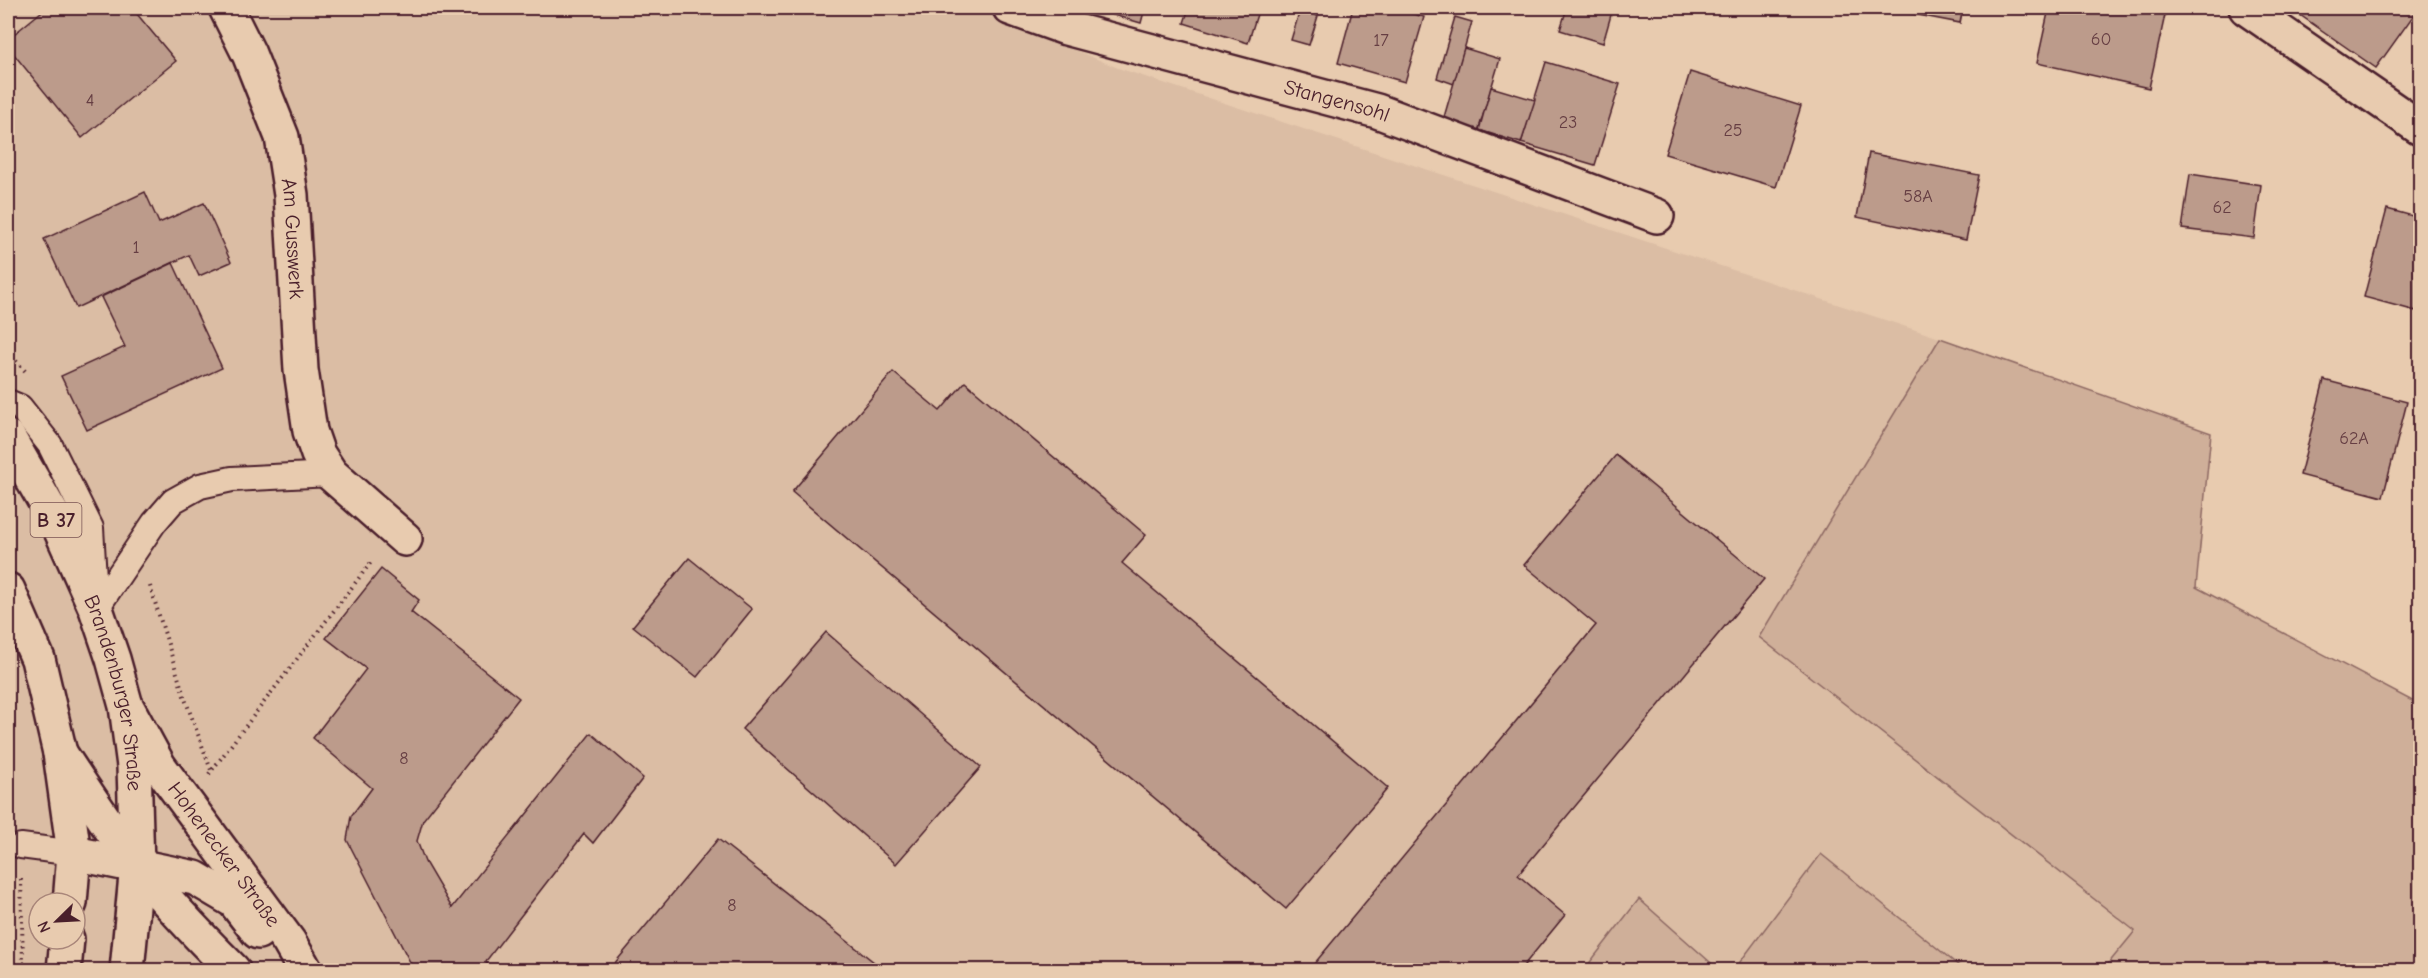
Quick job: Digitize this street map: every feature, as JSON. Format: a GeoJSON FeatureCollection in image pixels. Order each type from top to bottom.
{"type":"FeatureCollection","features":[{"type":"Feature","properties":{"kind":"main road","name":"Am Gusswerk"},"geometry":{"type":"LineString","coordinates":[[226,8],[249,54],[282,137],[291,195],[301,370],[310,431],[318,454],[331,474],[400,535]]}},
{"type":"Feature","properties":{"kind":"main road","name":"Stangensohl"},"geometry":{"type":"LineString","coordinates":[[1010,8],[1066,28],[1377,111],[1657,216]]}},
{"type":"Feature","properties":{"kind":"main road"},"geometry":{"type":"LineString","coordinates":[[2246,8],[2421,128]]}},
{"type":"Feature","properties":{"kind":"main road","name":"Brandenburger Straße"},"geometry":{"type":"LineString","coordinates":[[8,437],[58,524],[96,609],[126,706],[134,766],[137,865],[127,970]]}},
{"type":"Feature","properties":{"kind":"main road"},"geometry":{"type":"LineString","coordinates":[[8,590],[38,659],[60,753],[74,854],[71,891]]}},
{"type":"Feature","properties":{"kind":"main road","name":"Hohenecker Straße"},"geometry":{"type":"LineString","coordinates":[[126,706],[159,765],[289,942],[305,970]]}},
{"type":"Feature","properties":{"kind":"main road"},"geometry":{"type":"LineString","coordinates":[[60,753],[137,865],[190,927],[233,970]]}},
{"type":"Feature","properties":{"kind":"main road","name":"Hohenecker Straße"},"geometry":{"type":"LineString","coordinates":[[74,854],[195,878],[234,901],[289,970]]}},
{"type":"Feature","properties":{"kind":"main road"},"geometry":{"type":"LineString","coordinates":[[64,970],[66,951]]}},
{"type":"Feature","properties":{"kind":"lane"},"geometry":{"type":"LineString","coordinates":[[8,402],[20,406],[50,445],[91,528],[96,609]]}},
{"type":"Feature","properties":{"kind":"lane"},"geometry":{"type":"LineString","coordinates":[[96,609],[154,523],[173,501],[200,486],[232,478],[331,474]]}},
{"type":"Feature","properties":{"kind":"lane"},"geometry":{"type":"LineString","coordinates":[[21,846],[74,854]]}},
{"type":"Feature","properties":{"kind":"path"},"geometry":{"type":"LineString","coordinates":[[212,771],[400,535]]}},
{"type":"Feature","properties":{"kind":"path"},"geometry":{"type":"LineString","coordinates":[[8,774],[21,846],[20,911],[23,963]]}},
{"type":"Feature","properties":{"kind":"shaded area"},"geometry":{"type":"Polygon","coordinates":[[[8,8],[975,8],[1118,68],[1940,338],[1759,637],[2136,932],[2103,970],[1964,970],[1821,855],[1734,970],[1719,970],[1639,900],[1584,970],[8,970],[8,8]]]}},
{"type":"Feature","properties":{"kind":"shaded area"},"geometry":{"type":"Polygon","coordinates":[[[1940,338],[2211,433],[2196,587],[2420,705],[2420,970],[2103,970],[2135,931],[1759,637],[1940,338]]]}},
{"type":"Feature","properties":{"kind":"shaded area"},"geometry":{"type":"Polygon","coordinates":[[[1821,854],[1964,970],[1734,970],[1821,854]]]}},
{"type":"Feature","properties":{"kind":"shaded area"},"geometry":{"type":"Polygon","coordinates":[[[1639,899],[1719,970],[1584,970],[1639,899]]]}},
{"type":"Feature","properties":{"kind":"building"},"geometry":{"type":"Polygon","coordinates":[[[46,8],[132,8],[176,61],[82,138],[8,47],[8,39],[46,8]]]}},
{"type":"Feature","properties":{"kind":"building"},"geometry":{"type":"Polygon","coordinates":[[[1104,8],[1145,8],[1141,23],[1103,12],[1104,8]]]}},
{"type":"Feature","properties":{"kind":"building"},"geometry":{"type":"Polygon","coordinates":[[[1189,8],[1259,8],[1248,43],[1184,23],[1189,8]]]}},
{"type":"Feature","properties":{"kind":"building"},"geometry":{"type":"Polygon","coordinates":[[[1353,8],[1392,8],[1424,17],[1405,82],[1338,63],[1353,8]]]}},
{"type":"Feature","properties":{"kind":"building"},"geometry":{"type":"Polygon","coordinates":[[[1567,8],[1613,8],[1603,43],[1560,30],[1567,8]]]}},
{"type":"Feature","properties":{"kind":"building"},"geometry":{"type":"Polygon","coordinates":[[[1882,8],[1963,8],[1960,23],[1882,8]]]}},
{"type":"Feature","properties":{"kind":"building"},"geometry":{"type":"Polygon","coordinates":[[[2049,8],[2131,8],[2165,15],[2149,88],[2037,63],[2049,8]]]}},
{"type":"Feature","properties":{"kind":"building"},"geometry":{"type":"Polygon","coordinates":[[[2290,8],[2415,8],[2418,9],[2376,68],[2290,8]]]}},
{"type":"Feature","properties":{"kind":"building"},"geometry":{"type":"Polygon","coordinates":[[[1300,10],[1318,16],[1309,45],[1291,40],[1300,10]]]}},
{"type":"Feature","properties":{"kind":"building"},"geometry":{"type":"Polygon","coordinates":[[[1455,17],[1472,22],[1454,84],[1437,78],[1455,17]]]}},
{"type":"Feature","properties":{"kind":"building"},"geometry":{"type":"Polygon","coordinates":[[[1464,48],[1500,59],[1477,135],[1442,124],[1464,48]]]}},
{"type":"Feature","properties":{"kind":"building"},"geometry":{"type":"Polygon","coordinates":[[[1546,62],[1620,84],[1595,165],[1521,143],[1546,62]]]}},
{"type":"Feature","properties":{"kind":"building"},"geometry":{"type":"Polygon","coordinates":[[[1690,72],[1801,106],[1776,187],[1665,154],[1690,72]]]}},
{"type":"Feature","properties":{"kind":"building"},"geometry":{"type":"Polygon","coordinates":[[[1491,87],[1535,100],[1521,143],[1479,130],[1491,87]]]}},
{"type":"Feature","properties":{"kind":"building"},"geometry":{"type":"Polygon","coordinates":[[[1869,153],[1979,175],[1966,240],[1857,217],[1869,153]]]}},
{"type":"Feature","properties":{"kind":"building"},"geometry":{"type":"Polygon","coordinates":[[[2190,174],[2261,185],[2254,238],[2182,229],[2190,174]]]}},
{"type":"Feature","properties":{"kind":"building"},"geometry":{"type":"Polygon","coordinates":[[[145,192],[159,223],[204,203],[231,262],[199,276],[189,255],[76,308],[44,239],[145,192]]]}},
{"type":"Feature","properties":{"kind":"building"},"geometry":{"type":"Polygon","coordinates":[[[2387,209],[2420,218],[2420,294],[2416,311],[2364,297],[2387,209]]]}},
{"type":"Feature","properties":{"kind":"building"},"geometry":{"type":"Polygon","coordinates":[[[173,263],[222,368],[87,430],[61,376],[125,347],[101,297],[173,263]]]}},
{"type":"Feature","properties":{"kind":"building"},"geometry":{"type":"Polygon","coordinates":[[[893,372],[940,411],[965,382],[1146,535],[1122,563],[1388,788],[1286,909],[792,492],[893,372]]]}},
{"type":"Feature","properties":{"kind":"building"},"geometry":{"type":"Polygon","coordinates":[[[2324,380],[2407,402],[2383,497],[2300,475],[2324,380]]]}},
{"type":"Feature","properties":{"kind":"building"},"geometry":{"type":"Polygon","coordinates":[[[1616,455],[1764,579],[1518,875],[1565,915],[1520,970],[1309,970],[1596,625],[1524,565],[1616,455]]]}},
{"type":"Feature","properties":{"kind":"building"},"geometry":{"type":"Polygon","coordinates":[[[689,558],[752,609],[697,677],[633,626],[689,558]]]}},
{"type":"Feature","properties":{"kind":"building"},"geometry":{"type":"Polygon","coordinates":[[[381,569],[419,600],[411,612],[519,698],[423,820],[417,841],[425,862],[452,908],[591,733],[643,778],[593,843],[584,834],[486,961],[490,970],[409,970],[413,968],[347,840],[351,816],[372,788],[313,738],[366,669],[326,638],[381,569]]]}},
{"type":"Feature","properties":{"kind":"building"},"geometry":{"type":"Polygon","coordinates":[[[826,632],[981,767],[896,864],[742,729],[826,632]]]}},
{"type":"Feature","properties":{"kind":"building"},"geometry":{"type":"Polygon","coordinates":[[[718,839],[884,970],[609,970],[718,839]]]}}]}
